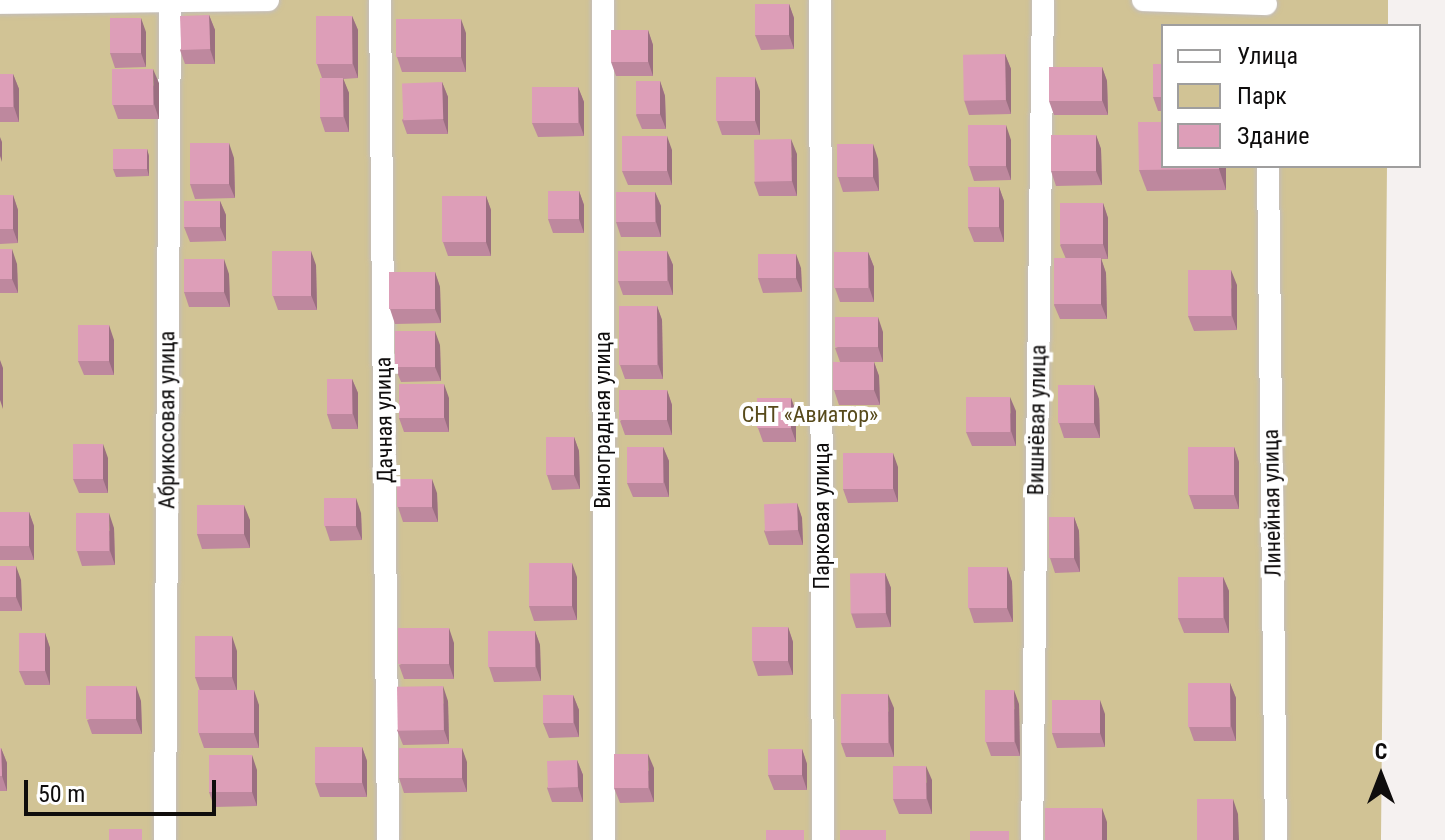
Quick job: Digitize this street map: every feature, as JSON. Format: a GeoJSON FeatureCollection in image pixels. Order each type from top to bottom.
{"type":"FeatureCollection","features":[{"type":"Feature","properties":{"kind":"street"},"geometry":{"type":"LineString","coordinates":[[0,3],[268,0]]}},
{"type":"Feature","properties":{"kind":"street","name":"Дачная улица"},"geometry":{"type":"LineString","coordinates":[[380,0],[388,840]]}},
{"type":"Feature","properties":{"kind":"street","name":"Виноградная улица"},"geometry":{"type":"LineString","coordinates":[[603,0],[604,840]]}},
{"type":"Feature","properties":{"kind":"street","name":"Парковая улица"},"geometry":{"type":"LineString","coordinates":[[820,0],[823,840]]}},
{"type":"Feature","properties":{"kind":"street","name":"Вишнёвая улица"},"geometry":{"type":"LineString","coordinates":[[1032,840],[1043,0]]}},
{"type":"Feature","properties":{"kind":"street"},"geometry":{"type":"LineString","coordinates":[[1143,0],[1266,10]]}},
{"type":"Feature","properties":{"kind":"street","name":"Абрикосовая улица"},"geometry":{"type":"LineString","coordinates":[[165,840],[170,2]]}},
{"type":"Feature","properties":{"kind":"street","name":"Линейная улица"},"geometry":{"type":"LineString","coordinates":[[1268,168],[1276,840]]}},
{"type":"Feature","properties":{"kind":"green space","name":"СНТ «Авиатор»"},"geometry":{"type":"Polygon","coordinates":[[[0,0],[1388,0],[1388,24],[1161,24],[1161,168],[1387,168],[1381,840],[0,840],[0,0]]]}},
{"type":"Feature","properties":{"kind":"building"},"geometry":{"type":"Polygon","coordinates":[[[755,4],[789,4],[789,35],[755,35],[755,4]]]}},
{"type":"Feature","properties":{"kind":"building"},"geometry":{"type":"Polygon","coordinates":[[[209,15],[210,49],[181,50],[180,16],[209,15]]]}},
{"type":"Feature","properties":{"kind":"building"},"geometry":{"type":"Polygon","coordinates":[[[316,16],[352,16],[352,64],[316,64],[316,16]]]}},
{"type":"Feature","properties":{"kind":"building"},"geometry":{"type":"Polygon","coordinates":[[[110,18],[141,18],[141,53],[110,53],[110,18]]]}},
{"type":"Feature","properties":{"kind":"building"},"geometry":{"type":"Polygon","coordinates":[[[396,19],[461,19],[461,57],[396,57],[396,19]]]}},
{"type":"Feature","properties":{"kind":"building"},"geometry":{"type":"Polygon","coordinates":[[[611,30],[648,30],[648,62],[611,62],[611,30]]]}},
{"type":"Feature","properties":{"kind":"building"},"geometry":{"type":"Polygon","coordinates":[[[1005,54],[1006,100],[964,101],[963,55],[1005,54]]]}},
{"type":"Feature","properties":{"kind":"building"},"geometry":{"type":"Polygon","coordinates":[[[1153,64],[1161,64],[1161,97],[1153,97],[1153,64]]]}},
{"type":"Feature","properties":{"kind":"building"},"geometry":{"type":"Polygon","coordinates":[[[1049,67],[1102,67],[1102,101],[1049,101],[1049,67]]]}},
{"type":"Feature","properties":{"kind":"building"},"geometry":{"type":"Polygon","coordinates":[[[112,69],[153,69],[153,105],[112,105],[112,69]]]}},
{"type":"Feature","properties":{"kind":"building"},"geometry":{"type":"Polygon","coordinates":[[[0,74],[13,74],[13,107],[0,107],[0,74]]]}},
{"type":"Feature","properties":{"kind":"building"},"geometry":{"type":"Polygon","coordinates":[[[716,77],[755,77],[755,121],[716,121],[716,77]]]}},
{"type":"Feature","properties":{"kind":"building"},"geometry":{"type":"Polygon","coordinates":[[[320,78],[343,78],[343,117],[320,117],[320,78]]]}},
{"type":"Feature","properties":{"kind":"building"},"geometry":{"type":"Polygon","coordinates":[[[636,81],[660,81],[660,114],[636,114],[636,81]]]}},
{"type":"Feature","properties":{"kind":"building"},"geometry":{"type":"Polygon","coordinates":[[[442,82],[443,119],[403,120],[402,83],[442,82]]]}},
{"type":"Feature","properties":{"kind":"building"},"geometry":{"type":"Polygon","coordinates":[[[532,87],[578,87],[578,123],[532,123],[532,87]]]}},
{"type":"Feature","properties":{"kind":"building"},"geometry":{"type":"Polygon","coordinates":[[[1138,122],[1161,122],[1161,168],[1219,168],[1219,169],[1139,170],[1138,122]]]}},
{"type":"Feature","properties":{"kind":"building"},"geometry":{"type":"Polygon","coordinates":[[[968,125],[1006,125],[1006,166],[968,166],[968,125]]]}},
{"type":"Feature","properties":{"kind":"building"},"geometry":{"type":"Polygon","coordinates":[[[1051,135],[1096,135],[1096,171],[1051,171],[1051,135]]]}},
{"type":"Feature","properties":{"kind":"building"},"geometry":{"type":"Polygon","coordinates":[[[622,136],[667,136],[667,171],[622,171],[622,136]]]}},
{"type":"Feature","properties":{"kind":"building"},"geometry":{"type":"Polygon","coordinates":[[[791,139],[792,181],[755,182],[754,140],[791,139]]]}},
{"type":"Feature","properties":{"kind":"building"},"geometry":{"type":"Polygon","coordinates":[[[190,143],[229,143],[229,184],[190,184],[190,143]]]}},
{"type":"Feature","properties":{"kind":"building"},"geometry":{"type":"Polygon","coordinates":[[[837,144],[873,144],[873,177],[837,177],[837,144]]]}},
{"type":"Feature","properties":{"kind":"building"},"geometry":{"type":"Polygon","coordinates":[[[113,149],[147,149],[147,169],[113,169],[113,149]]]}},
{"type":"Feature","properties":{"kind":"building"},"geometry":{"type":"Polygon","coordinates":[[[968,187],[999,187],[999,227],[968,227],[968,187]]]}},
{"type":"Feature","properties":{"kind":"building"},"geometry":{"type":"Polygon","coordinates":[[[548,191],[579,191],[579,219],[548,219],[548,191]]]}},
{"type":"Feature","properties":{"kind":"building"},"geometry":{"type":"Polygon","coordinates":[[[616,192],[655,192],[655,222],[616,222],[616,192]]]}},
{"type":"Feature","properties":{"kind":"building"},"geometry":{"type":"Polygon","coordinates":[[[0,195],[13,195],[13,229],[0,229],[0,195]]]}},
{"type":"Feature","properties":{"kind":"building"},"geometry":{"type":"Polygon","coordinates":[[[442,196],[486,196],[486,242],[442,242],[442,196]]]}},
{"type":"Feature","properties":{"kind":"building"},"geometry":{"type":"Polygon","coordinates":[[[184,201],[220,201],[220,227],[184,227],[184,201]]]}},
{"type":"Feature","properties":{"kind":"building"},"geometry":{"type":"Polygon","coordinates":[[[1060,203],[1103,203],[1103,244],[1060,244],[1060,203]]]}},
{"type":"Feature","properties":{"kind":"building"},"geometry":{"type":"Polygon","coordinates":[[[0,249],[12,249],[12,279],[0,279],[0,249]]]}},
{"type":"Feature","properties":{"kind":"building"},"geometry":{"type":"Polygon","coordinates":[[[272,251],[311,251],[311,296],[272,296],[272,251]]]}},
{"type":"Feature","properties":{"kind":"building"},"geometry":{"type":"Polygon","coordinates":[[[618,251],[667,251],[667,281],[618,281],[618,251]]]}},
{"type":"Feature","properties":{"kind":"building"},"geometry":{"type":"Polygon","coordinates":[[[834,252],[868,252],[868,288],[834,288],[834,252]]]}},
{"type":"Feature","properties":{"kind":"building"},"geometry":{"type":"Polygon","coordinates":[[[758,254],[796,254],[796,278],[758,278],[758,254]]]}},
{"type":"Feature","properties":{"kind":"building"},"geometry":{"type":"Polygon","coordinates":[[[1054,258],[1101,258],[1101,304],[1054,304],[1054,258]]]}},
{"type":"Feature","properties":{"kind":"building"},"geometry":{"type":"Polygon","coordinates":[[[184,259],[224,259],[224,292],[184,292],[184,259]]]}},
{"type":"Feature","properties":{"kind":"building"},"geometry":{"type":"Polygon","coordinates":[[[1188,270],[1231,270],[1231,316],[1188,316],[1188,270]]]}},
{"type":"Feature","properties":{"kind":"building"},"geometry":{"type":"Polygon","coordinates":[[[389,272],[435,272],[435,309],[389,309],[389,272]]]}},
{"type":"Feature","properties":{"kind":"building"},"geometry":{"type":"Polygon","coordinates":[[[619,306],[657,306],[657,365],[619,365],[619,306]]]}},
{"type":"Feature","properties":{"kind":"building"},"geometry":{"type":"Polygon","coordinates":[[[835,317],[878,317],[878,347],[835,347],[835,317]]]}},
{"type":"Feature","properties":{"kind":"building"},"geometry":{"type":"Polygon","coordinates":[[[78,325],[109,325],[109,361],[78,361],[78,325]]]}},
{"type":"Feature","properties":{"kind":"building"},"geometry":{"type":"Polygon","coordinates":[[[395,331],[435,331],[435,367],[395,367],[395,331]]]}},
{"type":"Feature","properties":{"kind":"building"},"geometry":{"type":"Polygon","coordinates":[[[833,362],[874,362],[874,390],[833,390],[833,362]]]}},
{"type":"Feature","properties":{"kind":"building"},"geometry":{"type":"Polygon","coordinates":[[[327,379],[352,379],[352,414],[327,414],[327,379]]]}},
{"type":"Feature","properties":{"kind":"building"},"geometry":{"type":"Polygon","coordinates":[[[399,384],[444,384],[444,418],[399,418],[399,384]]]}},
{"type":"Feature","properties":{"kind":"building"},"geometry":{"type":"Polygon","coordinates":[[[1058,385],[1094,385],[1094,423],[1058,423],[1058,385]]]}},
{"type":"Feature","properties":{"kind":"building"},"geometry":{"type":"Polygon","coordinates":[[[619,390],[667,390],[667,420],[619,420],[619,390]]]}},
{"type":"Feature","properties":{"kind":"building"},"geometry":{"type":"Polygon","coordinates":[[[966,397],[1010,397],[1010,432],[966,432],[966,397]]]}},
{"type":"Feature","properties":{"kind":"building"},"geometry":{"type":"Polygon","coordinates":[[[757,398],[791,398],[791,428],[757,428],[757,398]]]}},
{"type":"Feature","properties":{"kind":"building"},"geometry":{"type":"Polygon","coordinates":[[[546,437],[574,437],[574,475],[546,475],[546,437]]]}},
{"type":"Feature","properties":{"kind":"building"},"geometry":{"type":"Polygon","coordinates":[[[73,444],[103,444],[103,479],[73,479],[73,444]]]}},
{"type":"Feature","properties":{"kind":"building"},"geometry":{"type":"Polygon","coordinates":[[[627,447],[663,447],[663,483],[627,483],[627,447]]]}},
{"type":"Feature","properties":{"kind":"building"},"geometry":{"type":"Polygon","coordinates":[[[1188,447],[1234,447],[1234,495],[1188,495],[1188,447]]]}},
{"type":"Feature","properties":{"kind":"building"},"geometry":{"type":"Polygon","coordinates":[[[843,453],[893,453],[893,489],[843,489],[843,453]]]}},
{"type":"Feature","properties":{"kind":"building"},"geometry":{"type":"Polygon","coordinates":[[[397,479],[432,479],[432,507],[397,507],[397,479]]]}},
{"type":"Feature","properties":{"kind":"building"},"geometry":{"type":"Polygon","coordinates":[[[324,498],[356,498],[356,526],[324,526],[324,498]]]}},
{"type":"Feature","properties":{"kind":"building"},"geometry":{"type":"Polygon","coordinates":[[[797,503],[798,530],[765,531],[764,504],[797,503]]]}},
{"type":"Feature","properties":{"kind":"building"},"geometry":{"type":"Polygon","coordinates":[[[197,505],[244,505],[244,534],[197,534],[197,505]]]}},
{"type":"Feature","properties":{"kind":"building"},"geometry":{"type":"Polygon","coordinates":[[[0,512],[29,512],[29,546],[0,546],[0,512]]]}},
{"type":"Feature","properties":{"kind":"building"},"geometry":{"type":"Polygon","coordinates":[[[76,513],[109,513],[109,551],[76,551],[76,513]]]}},
{"type":"Feature","properties":{"kind":"building"},"geometry":{"type":"Polygon","coordinates":[[[1049,517],[1074,517],[1074,558],[1049,558],[1049,517]]]}},
{"type":"Feature","properties":{"kind":"building"},"geometry":{"type":"Polygon","coordinates":[[[529,563],[572,563],[572,606],[529,606],[529,563]]]}},
{"type":"Feature","properties":{"kind":"building"},"geometry":{"type":"Polygon","coordinates":[[[0,566],[16,566],[16,597],[0,597],[0,566]]]}},
{"type":"Feature","properties":{"kind":"building"},"geometry":{"type":"Polygon","coordinates":[[[968,567],[1007,567],[1007,608],[968,608],[968,567]]]}},
{"type":"Feature","properties":{"kind":"building"},"geometry":{"type":"Polygon","coordinates":[[[885,573],[886,613],[851,614],[850,574],[885,573]]]}},
{"type":"Feature","properties":{"kind":"building"},"geometry":{"type":"Polygon","coordinates":[[[1178,577],[1223,577],[1223,618],[1178,618],[1178,577]]]}},
{"type":"Feature","properties":{"kind":"building"},"geometry":{"type":"Polygon","coordinates":[[[752,627],[788,627],[788,661],[752,661],[752,627]]]}},
{"type":"Feature","properties":{"kind":"building"},"geometry":{"type":"Polygon","coordinates":[[[398,628],[449,628],[449,664],[398,664],[398,628]]]}},
{"type":"Feature","properties":{"kind":"building"},"geometry":{"type":"Polygon","coordinates":[[[488,631],[535,631],[535,667],[488,667],[488,631]]]}},
{"type":"Feature","properties":{"kind":"building"},"geometry":{"type":"Polygon","coordinates":[[[19,633],[45,633],[45,671],[19,671],[19,633]]]}},
{"type":"Feature","properties":{"kind":"building"},"geometry":{"type":"Polygon","coordinates":[[[195,636],[232,636],[232,677],[195,677],[195,636]]]}},
{"type":"Feature","properties":{"kind":"building"},"geometry":{"type":"Polygon","coordinates":[[[1188,683],[1230,683],[1230,727],[1188,727],[1188,683]]]}},
{"type":"Feature","properties":{"kind":"building"},"geometry":{"type":"Polygon","coordinates":[[[86,686],[136,686],[136,719],[86,719],[86,686]]]}},
{"type":"Feature","properties":{"kind":"building"},"geometry":{"type":"Polygon","coordinates":[[[443,686],[444,730],[398,731],[397,687],[443,686]]]}},
{"type":"Feature","properties":{"kind":"building"},"geometry":{"type":"Polygon","coordinates":[[[198,690],[254,690],[254,733],[198,733],[198,690]]]}},
{"type":"Feature","properties":{"kind":"building"},"geometry":{"type":"Polygon","coordinates":[[[985,690],[1014,690],[1014,742],[985,742],[985,690]]]}},
{"type":"Feature","properties":{"kind":"building"},"geometry":{"type":"Polygon","coordinates":[[[841,694],[888,694],[888,743],[841,743],[841,694]]]}},
{"type":"Feature","properties":{"kind":"building"},"geometry":{"type":"Polygon","coordinates":[[[543,695],[573,695],[573,723],[543,723],[543,695]]]}},
{"type":"Feature","properties":{"kind":"building"},"geometry":{"type":"Polygon","coordinates":[[[1052,700],[1100,700],[1100,733],[1052,733],[1052,700]]]}},
{"type":"Feature","properties":{"kind":"building"},"geometry":{"type":"Polygon","coordinates":[[[315,747],[362,747],[362,783],[315,783],[315,747]]]}},
{"type":"Feature","properties":{"kind":"building"},"geometry":{"type":"Polygon","coordinates":[[[1,748],[2,776],[0,776],[1,748]]]}},
{"type":"Feature","properties":{"kind":"building"},"geometry":{"type":"Polygon","coordinates":[[[399,748],[462,748],[462,778],[399,778],[399,748]]]}},
{"type":"Feature","properties":{"kind":"building"},"geometry":{"type":"Polygon","coordinates":[[[768,749],[802,749],[802,775],[768,775],[768,749]]]}},
{"type":"Feature","properties":{"kind":"building"},"geometry":{"type":"Polygon","coordinates":[[[614,754],[648,754],[648,788],[614,788],[614,754]]]}},
{"type":"Feature","properties":{"kind":"building"},"geometry":{"type":"Polygon","coordinates":[[[209,755],[252,755],[252,792],[209,792],[209,755]]]}},
{"type":"Feature","properties":{"kind":"building"},"geometry":{"type":"Polygon","coordinates":[[[577,760],[578,787],[548,788],[547,761],[577,760]]]}},
{"type":"Feature","properties":{"kind":"building"},"geometry":{"type":"Polygon","coordinates":[[[893,766],[926,766],[926,799],[893,799],[893,766]]]}},
{"type":"Feature","properties":{"kind":"building"},"geometry":{"type":"Polygon","coordinates":[[[1197,799],[1233,799],[1233,840],[1197,840],[1197,799]]]}},
{"type":"Feature","properties":{"kind":"building"},"geometry":{"type":"Polygon","coordinates":[[[1045,808],[1102,808],[1102,840],[1045,840],[1045,808]]]}},
{"type":"Feature","properties":{"kind":"building"},"geometry":{"type":"Polygon","coordinates":[[[109,829],[142,829],[142,840],[109,840],[109,829]]]}},
{"type":"Feature","properties":{"kind":"building"},"geometry":{"type":"Polygon","coordinates":[[[766,830],[804,830],[804,840],[766,840],[766,830]]]}},
{"type":"Feature","properties":{"kind":"building"},"geometry":{"type":"Polygon","coordinates":[[[840,830],[886,830],[886,840],[840,840],[840,830]]]}},
{"type":"Feature","properties":{"kind":"building"},"geometry":{"type":"Polygon","coordinates":[[[970,831],[1009,831],[1009,840],[970,840],[970,831]]]}}]}
